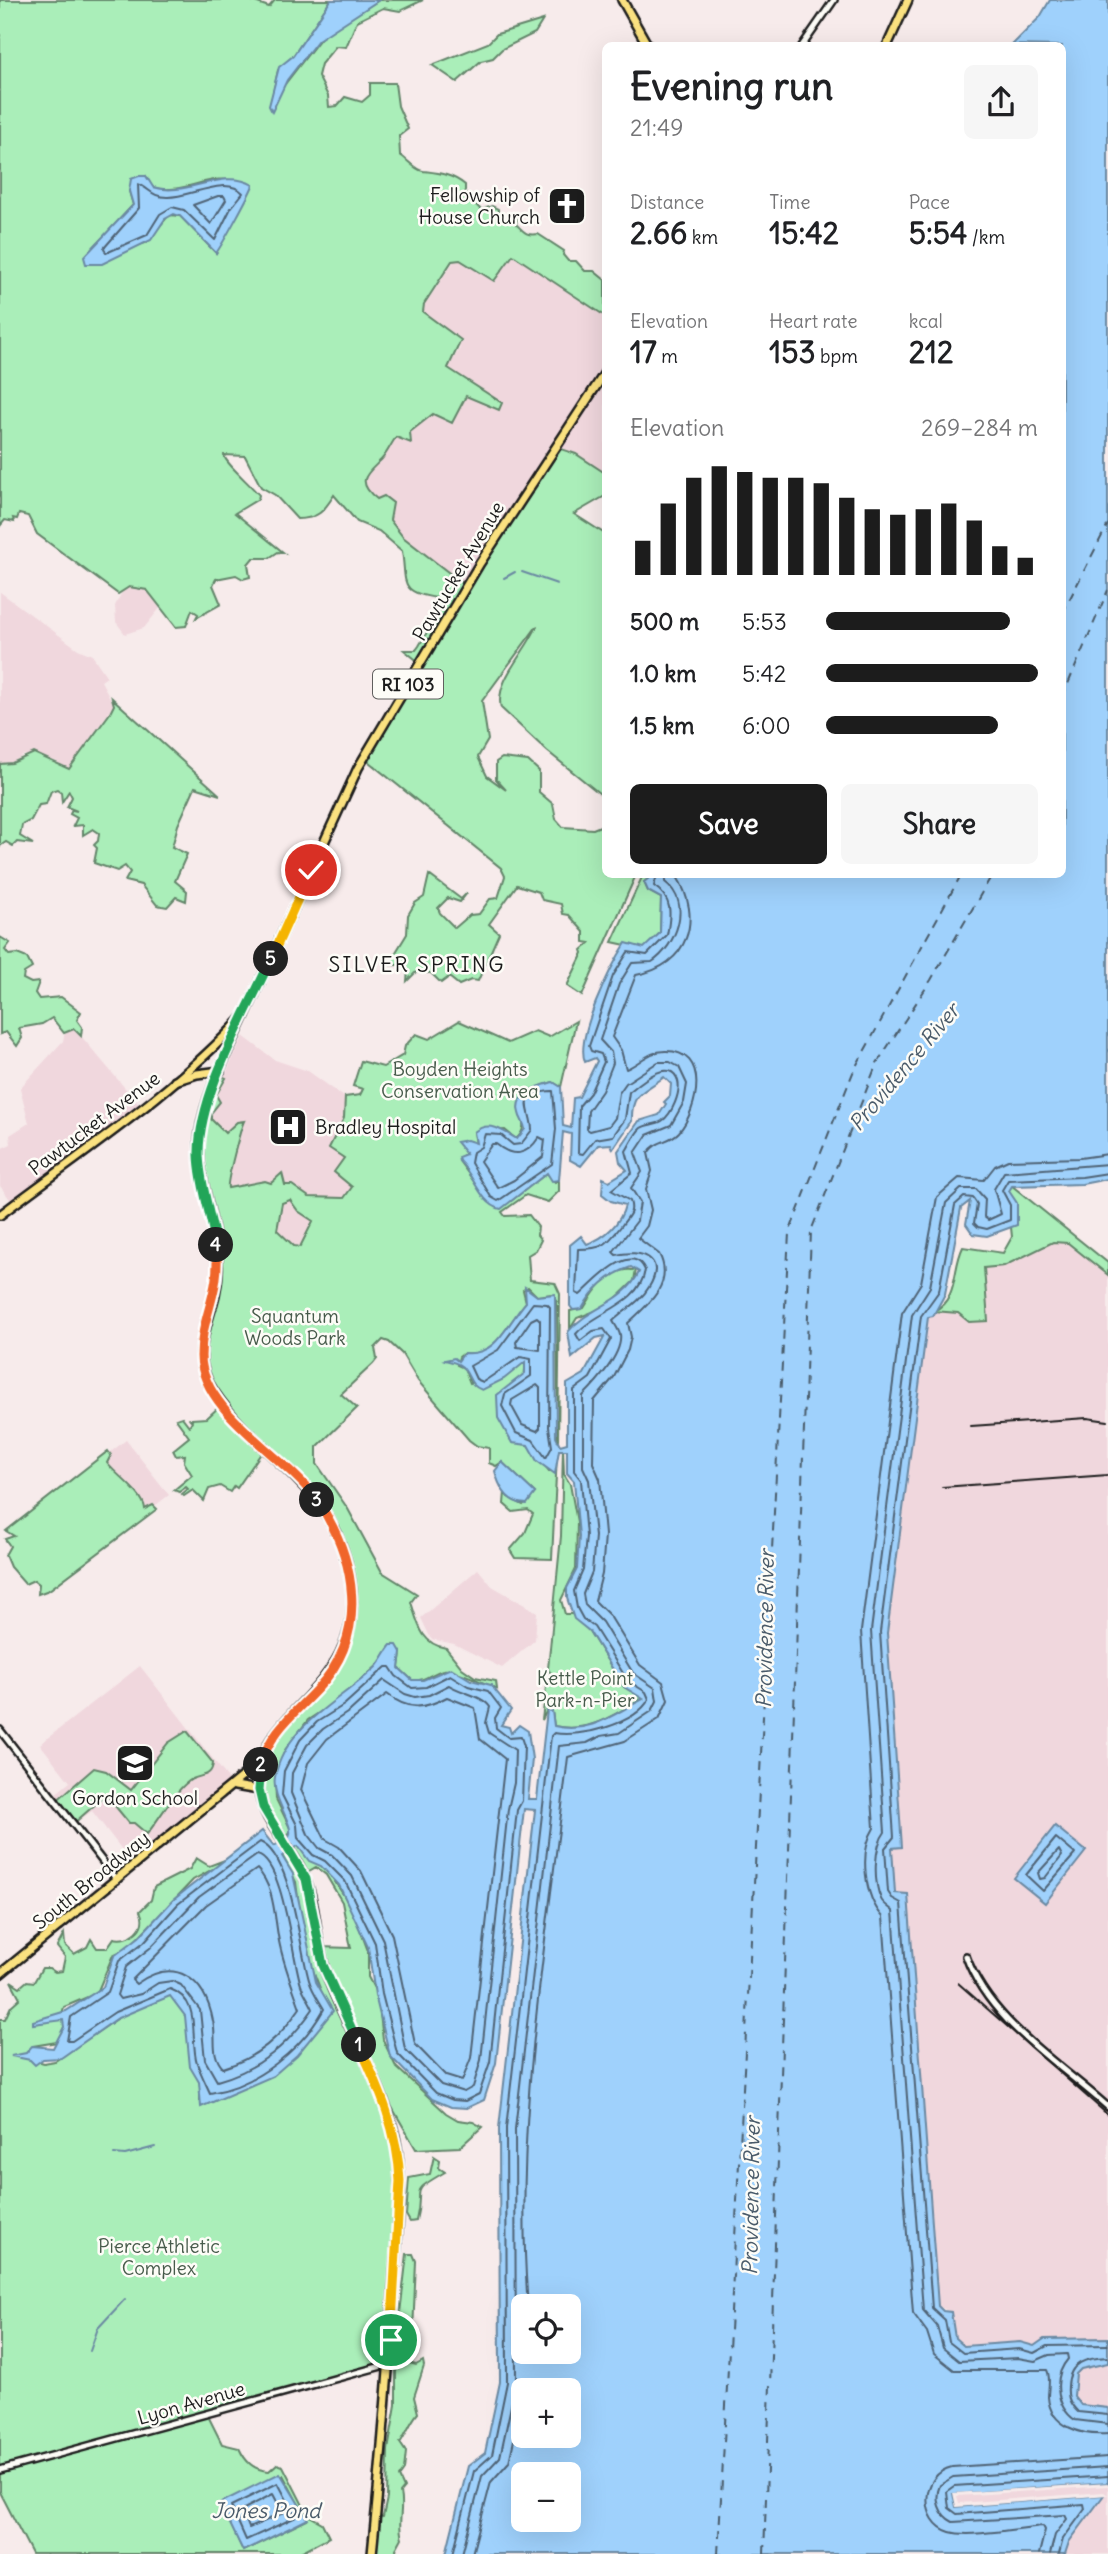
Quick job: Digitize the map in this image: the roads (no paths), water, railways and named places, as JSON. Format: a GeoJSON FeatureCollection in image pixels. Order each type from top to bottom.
{"type":"FeatureCollection","features":[{"type":"Feature","properties":{"kind":"main road"},"geometry":{"type":"LineString","coordinates":[[622,0],[646,42]]}},
{"type":"Feature","properties":{"kind":"main road"},"geometry":{"type":"LineString","coordinates":[[889,42],[908,0]]}},
{"type":"Feature","properties":{"kind":"main road","name":"Pawtucket Avenue"},"geometry":{"type":"LineString","coordinates":[[0,1214],[177,1079],[222,1042],[245,1015],[358,768],[484,556],[602,377]]}},
{"type":"Feature","properties":{"kind":"main road","name":"RI 103"},"geometry":{"type":"LineString","coordinates":[[220,1069],[245,1015]]}},
{"type":"Feature","properties":{"kind":"main road","name":"Pawtucket Avenue"},"geometry":{"type":"LineString","coordinates":[[177,1079],[200,1069],[220,1069]]}},
{"type":"Feature","properties":{"kind":"main road"},"geometry":{"type":"LineString","coordinates":[[220,1069],[200,1131],[199,1158],[216,1247],[218,1275],[212,1306],[204,1328],[202,1366],[211,1387],[236,1419],[301,1479],[319,1504],[337,1535],[352,1589],[349,1634],[337,1663],[277,1731],[261,1761],[259,1790],[267,1816],[289,1850],[309,1890],[327,1976],[377,2086],[396,2141],[400,2181],[389,2364],[372,2554]]}},
{"type":"Feature","properties":{"kind":"main road","name":"Pawtucket Avenue"},"geometry":{"type":"LineString","coordinates":[[177,1079],[220,1069]]}},
{"type":"Feature","properties":{"kind":"main road"},"geometry":{"type":"LineString","coordinates":[[197,1074],[207,1079],[211,1091]]}},
{"type":"Feature","properties":{"kind":"main road","name":"South Broadway"},"geometry":{"type":"LineString","coordinates":[[0,1974],[235,1786],[261,1761]]}},
{"type":"Feature","properties":{"kind":"main road"},"geometry":{"type":"LineString","coordinates":[[235,1786],[259,1790]]}},
{"type":"Feature","properties":{"kind":"street"},"geometry":{"type":"LineString","coordinates":[[805,42],[834,0]]}},
{"type":"Feature","properties":{"kind":"street"},"geometry":{"type":"LineString","coordinates":[[0,1730],[117,1880]]}},
{"type":"Feature","properties":{"kind":"street"},"geometry":{"type":"LineString","coordinates":[[966,1956],[976,1983],[994,2006],[1108,2107]]}},
{"type":"Feature","properties":{"kind":"street","name":"Lyon Avenue"},"geometry":{"type":"LineString","coordinates":[[0,2470],[389,2364]]}},
{"type":"Feature","properties":{"kind":"water"},"geometry":{"type":"Polygon","coordinates":[[[331,0],[379,0],[318,40],[287,80],[272,112],[269,106],[279,67],[293,56],[331,0]]]}},
{"type":"Feature","properties":{"kind":"water","name":"Providence River"},"geometry":{"type":"Polygon","coordinates":[[[1050,0],[1108,0],[1108,1179],[1082,1184],[1012,1186],[1009,1191],[1017,1203],[1017,1225],[987,1236],[973,1234],[966,1224],[970,1201],[961,1208],[945,1294],[933,1316],[928,1317],[887,1633],[902,1847],[892,1848],[895,1893],[908,1894],[938,2306],[943,2311],[951,2312],[955,2338],[964,2346],[1020,2342],[1034,2346],[1044,2339],[1108,2338],[1108,2363],[1081,2369],[1076,2374],[1074,2396],[1081,2405],[1108,2408],[1108,2483],[953,2494],[956,2507],[1104,2495],[1069,2542],[1065,2554],[446,2554],[468,2466],[485,2453],[500,2382],[499,2128],[535,1810],[524,1809],[496,2063],[484,2100],[467,2108],[451,2107],[432,2099],[390,2056],[375,1995],[368,1947],[339,1885],[321,1866],[309,1861],[298,1846],[282,1856],[293,1874],[316,1982],[333,2011],[297,2055],[273,2076],[201,2107],[199,2082],[190,2067],[185,2016],[170,1996],[118,2018],[61,2058],[43,2059],[35,2065],[30,2060],[11,2056],[26,2053],[32,2046],[53,2048],[64,2027],[63,2020],[33,2024],[33,2021],[66,2011],[103,1987],[114,1956],[139,1937],[173,1900],[262,1831],[274,1846],[289,1837],[289,1826],[275,1785],[281,1759],[302,1728],[376,1667],[391,1645],[397,1645],[401,1652],[399,1668],[412,1680],[423,1680],[451,1668],[471,1680],[491,1685],[511,1710],[501,1725],[509,1727],[511,1733],[519,1725],[528,1731],[532,1759],[528,1799],[537,1799],[547,1710],[552,1711],[554,1726],[579,1728],[602,1721],[643,1699],[624,1687],[589,1631],[574,1619],[567,1598],[567,1588],[577,1569],[579,1536],[574,1481],[567,1473],[567,1450],[559,1450],[555,1474],[537,1461],[528,1445],[512,1443],[498,1418],[497,1395],[525,1373],[525,1362],[504,1379],[482,1390],[472,1384],[462,1367],[445,1360],[454,1358],[458,1361],[464,1353],[485,1350],[493,1344],[526,1302],[525,1287],[537,1296],[555,1294],[556,1437],[560,1445],[567,1443],[567,1384],[584,1374],[605,1336],[596,1338],[572,1358],[568,1332],[586,1316],[625,1291],[639,1272],[631,1267],[608,1278],[596,1289],[582,1309],[573,1310],[570,1306],[570,1245],[581,1236],[587,1244],[600,1238],[620,1218],[625,1205],[611,1201],[602,1194],[603,1178],[609,1181],[627,1170],[620,1162],[618,1151],[639,1121],[659,1115],[666,1104],[664,1102],[670,1096],[671,1084],[664,1077],[640,1094],[634,1104],[632,1121],[613,1149],[611,1144],[598,1145],[581,1166],[570,1160],[571,1134],[563,1132],[559,1180],[552,1181],[547,1173],[501,1209],[482,1195],[459,1161],[458,1157],[466,1154],[456,1142],[467,1140],[476,1143],[474,1132],[486,1127],[497,1128],[517,1139],[525,1129],[518,1106],[523,1095],[553,1082],[561,1087],[563,1126],[571,1128],[573,1098],[579,1097],[597,1061],[595,1058],[585,1062],[583,1051],[590,1019],[604,984],[626,943],[644,948],[660,933],[661,898],[648,891],[644,882],[649,878],[1066,878],[1066,42],[1015,42],[1040,17],[1050,0]]]}},
{"type":"Feature","properties":{"kind":"water"},"geometry":{"type":"Polygon","coordinates":[[[146,176],[153,187],[166,189],[229,179],[253,185],[216,253],[180,216],[174,214],[165,219],[151,240],[102,264],[86,264],[84,257],[133,205],[129,191],[131,179],[146,176]]]}},
{"type":"Feature","properties":{"kind":"water"},"geometry":{"type":"Polygon","coordinates":[[[502,1462],[535,1493],[527,1504],[510,1498],[499,1483],[495,1471],[502,1462]]]}},
{"type":"Feature","properties":{"kind":"water"},"geometry":{"type":"Polygon","coordinates":[[[1055,1826],[1086,1851],[1045,1903],[1014,1878],[1055,1826]]]}},
{"type":"Feature","properties":{"kind":"water","name":"Jones Pond"},"geometry":{"type":"Polygon","coordinates":[[[280,2473],[308,2519],[243,2551],[220,2503],[280,2473]]]}},
{"type":"Feature","properties":{"kind":"waterway"},"geometry":{"type":"LineString","coordinates":[[504,578],[515,572]]}},
{"type":"Feature","properties":{"kind":"waterway"},"geometry":{"type":"LineString","coordinates":[[522,572],[557,584]]}},
{"type":"Feature","properties":{"kind":"waterway"},"geometry":{"type":"LineString","coordinates":[[114,2154],[125,2155],[155,2147]]}},
{"type":"Feature","properties":{"kind":"waterway"},"geometry":{"type":"LineString","coordinates":[[90,2351],[98,2328],[125,2299]]}},
{"type":"Feature","properties":{"kind":"railway"},"geometry":{"type":"LineString","coordinates":[[971,1426],[1087,1418],[1108,1421]]}},
{"type":"Feature","properties":{"kind":"railway"},"geometry":{"type":"LineString","coordinates":[[942,1487],[1108,1475]]}},
{"type":"Feature","properties":{"kind":"railway"},"geometry":{"type":"LineString","coordinates":[[958,1983],[1108,2115]]}},
{"type":"Feature","properties":{"kind":"place","name":"Fellowship of House Church"},"geometry":{"type":"Point","coordinates":[567,206]}},
{"type":"Feature","properties":{"kind":"place","name":"Bradley Hospital"},"geometry":{"type":"Point","coordinates":[288,1127]}},
{"type":"Feature","properties":{"kind":"place","name":"Gordon School"},"geometry":{"type":"Point","coordinates":[135,1763]}},
{"type":"Feature","properties":{"kind":"district","name":"SILVER SPRING"},"geometry":{"type":"Point","coordinates":[417,964]}},
{"type":"Feature","properties":{"kind":"park label","name":"Boyden Heights Conservation Area"},"geometry":{"type":"Point","coordinates":[460,1080]}},
{"type":"Feature","properties":{"kind":"park label","name":"Squantum Woods Park"},"geometry":{"type":"Point","coordinates":[295,1327]}},
{"type":"Feature","properties":{"kind":"park label","name":"Kettle Point Park-n-Pier"},"geometry":{"type":"Point","coordinates":[585,1689]}},
{"type":"Feature","properties":{"kind":"park label","name":"Pierce Athletic Complex"},"geometry":{"type":"Point","coordinates":[159,2257]}}]}
